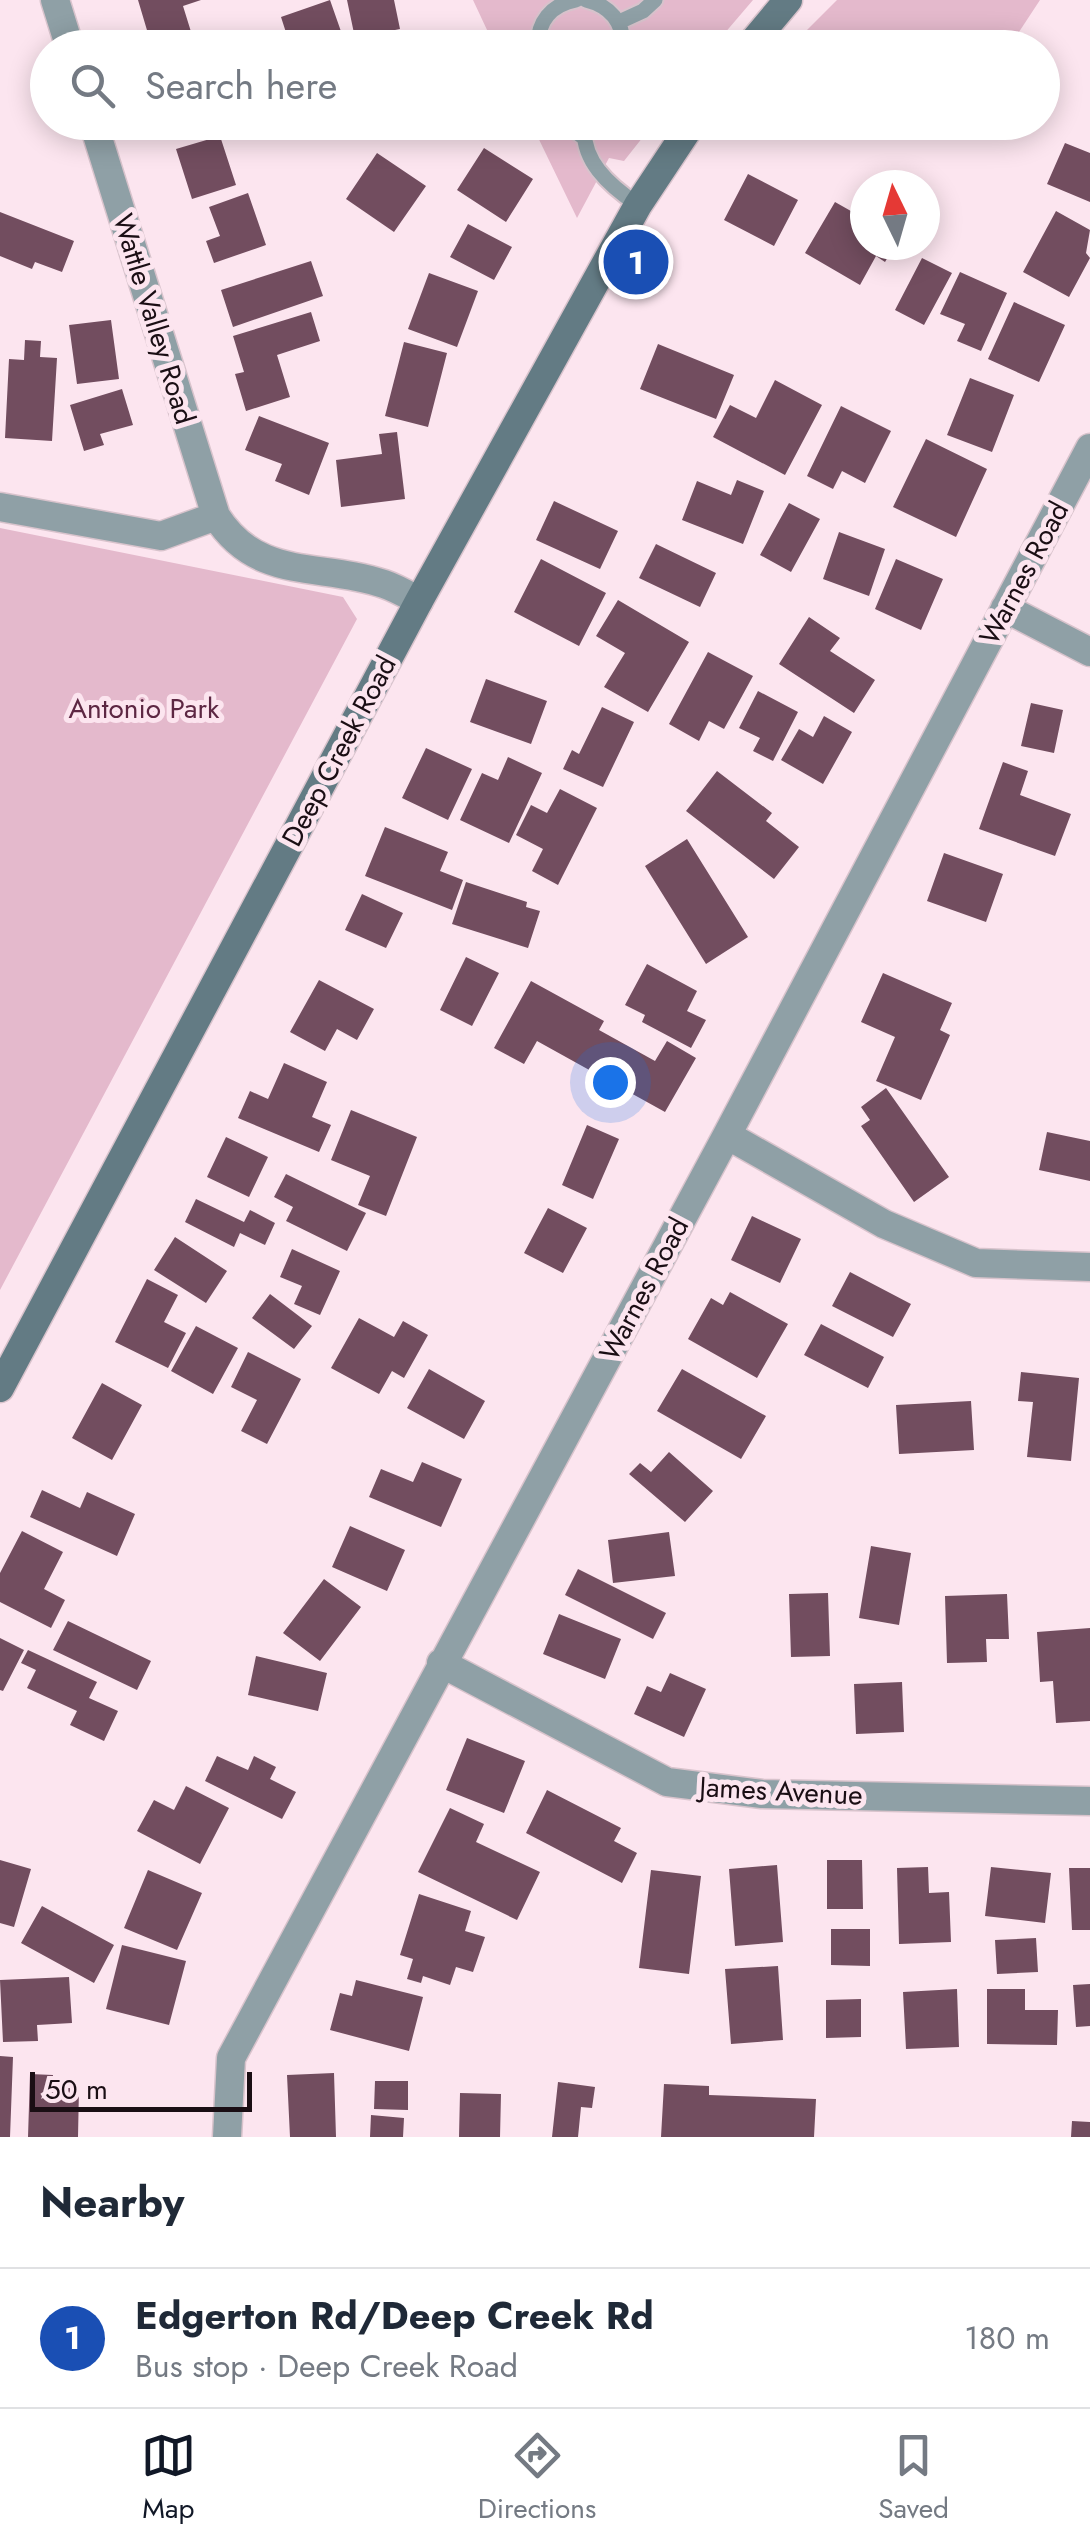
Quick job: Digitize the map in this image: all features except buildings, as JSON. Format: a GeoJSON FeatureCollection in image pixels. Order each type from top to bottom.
{"type":"FeatureCollection","features":[{"type":"Feature","properties":{"kind":"main road"},"geometry":{"type":"LineString","coordinates":[[763,30],[788,0]]}},
{"type":"Feature","properties":{"kind":"main road","name":"Deep Creek Road"},"geometry":{"type":"LineString","coordinates":[[0,1388],[419,601],[638,204],[682,140]]}},
{"type":"Feature","properties":{"kind":"street"},"geometry":{"type":"LineString","coordinates":[[55,0],[64,30]]}},
{"type":"Feature","properties":{"kind":"street","name":"Wattle Valley Road"},"geometry":{"type":"LineString","coordinates":[[99,140],[216,516]]}},
{"type":"Feature","properties":{"kind":"street","name":"Warnes Road"},"geometry":{"type":"LineString","coordinates":[[227,2137],[231,2058],[727,1135],[1090,448]]}},
{"type":"Feature","properties":{"kind":"street"},"geometry":{"type":"LineString","coordinates":[[0,507],[161,536],[216,516],[241,548],[272,562],[384,584],[419,601]]}},
{"type":"Feature","properties":{"kind":"street"},"geometry":{"type":"LineString","coordinates":[[1005,608],[1090,652]]}},
{"type":"Feature","properties":{"kind":"street"},"geometry":{"type":"LineString","coordinates":[[727,1135],[884,1224],[976,1263],[1090,1267]]}},
{"type":"Feature","properties":{"kind":"street","name":"James Avenue"},"geometry":{"type":"LineString","coordinates":[[441,1663],[667,1782],[762,1794],[1090,1801]]}},
{"type":"Feature","properties":{"kind":"lane"},"geometry":{"type":"LineString","coordinates":[[539,30],[547,15],[576,0]]}},
{"type":"Feature","properties":{"kind":"lane"},"geometry":{"type":"LineString","coordinates":[[586,0],[605,7],[620,30]]}},
{"type":"Feature","properties":{"kind":"lane"},"geometry":{"type":"LineString","coordinates":[[618,22],[643,11],[655,0]]}},
{"type":"Feature","properties":{"kind":"lane"},"geometry":{"type":"LineString","coordinates":[[587,140],[596,168],[614,188],[638,204]]}},
{"type":"Feature","properties":{"kind":"green space"},"geometry":{"type":"Polygon","coordinates":[[[473,0],[753,0],[727,30],[487,30],[473,0]]]}},
{"type":"Feature","properties":{"kind":"green space"},"geometry":{"type":"Polygon","coordinates":[[[837,0],[1040,0],[1020,30],[807,30],[837,0]]]}},
{"type":"Feature","properties":{"kind":"green space"},"geometry":{"type":"Polygon","coordinates":[[[539,140],[641,140],[624,161],[609,158],[577,218],[539,140]]]}},
{"type":"Feature","properties":{"kind":"green space","name":"Antonio Park"},"geometry":{"type":"Polygon","coordinates":[[[0,528],[343,597],[357,619],[0,1290],[0,528]]]}},
{"type":"Feature","properties":{"kind":"place","name":"Edgerton Rd/Deep Creek Rd"},"geometry":{"type":"Point","coordinates":[636,262]}}]}
